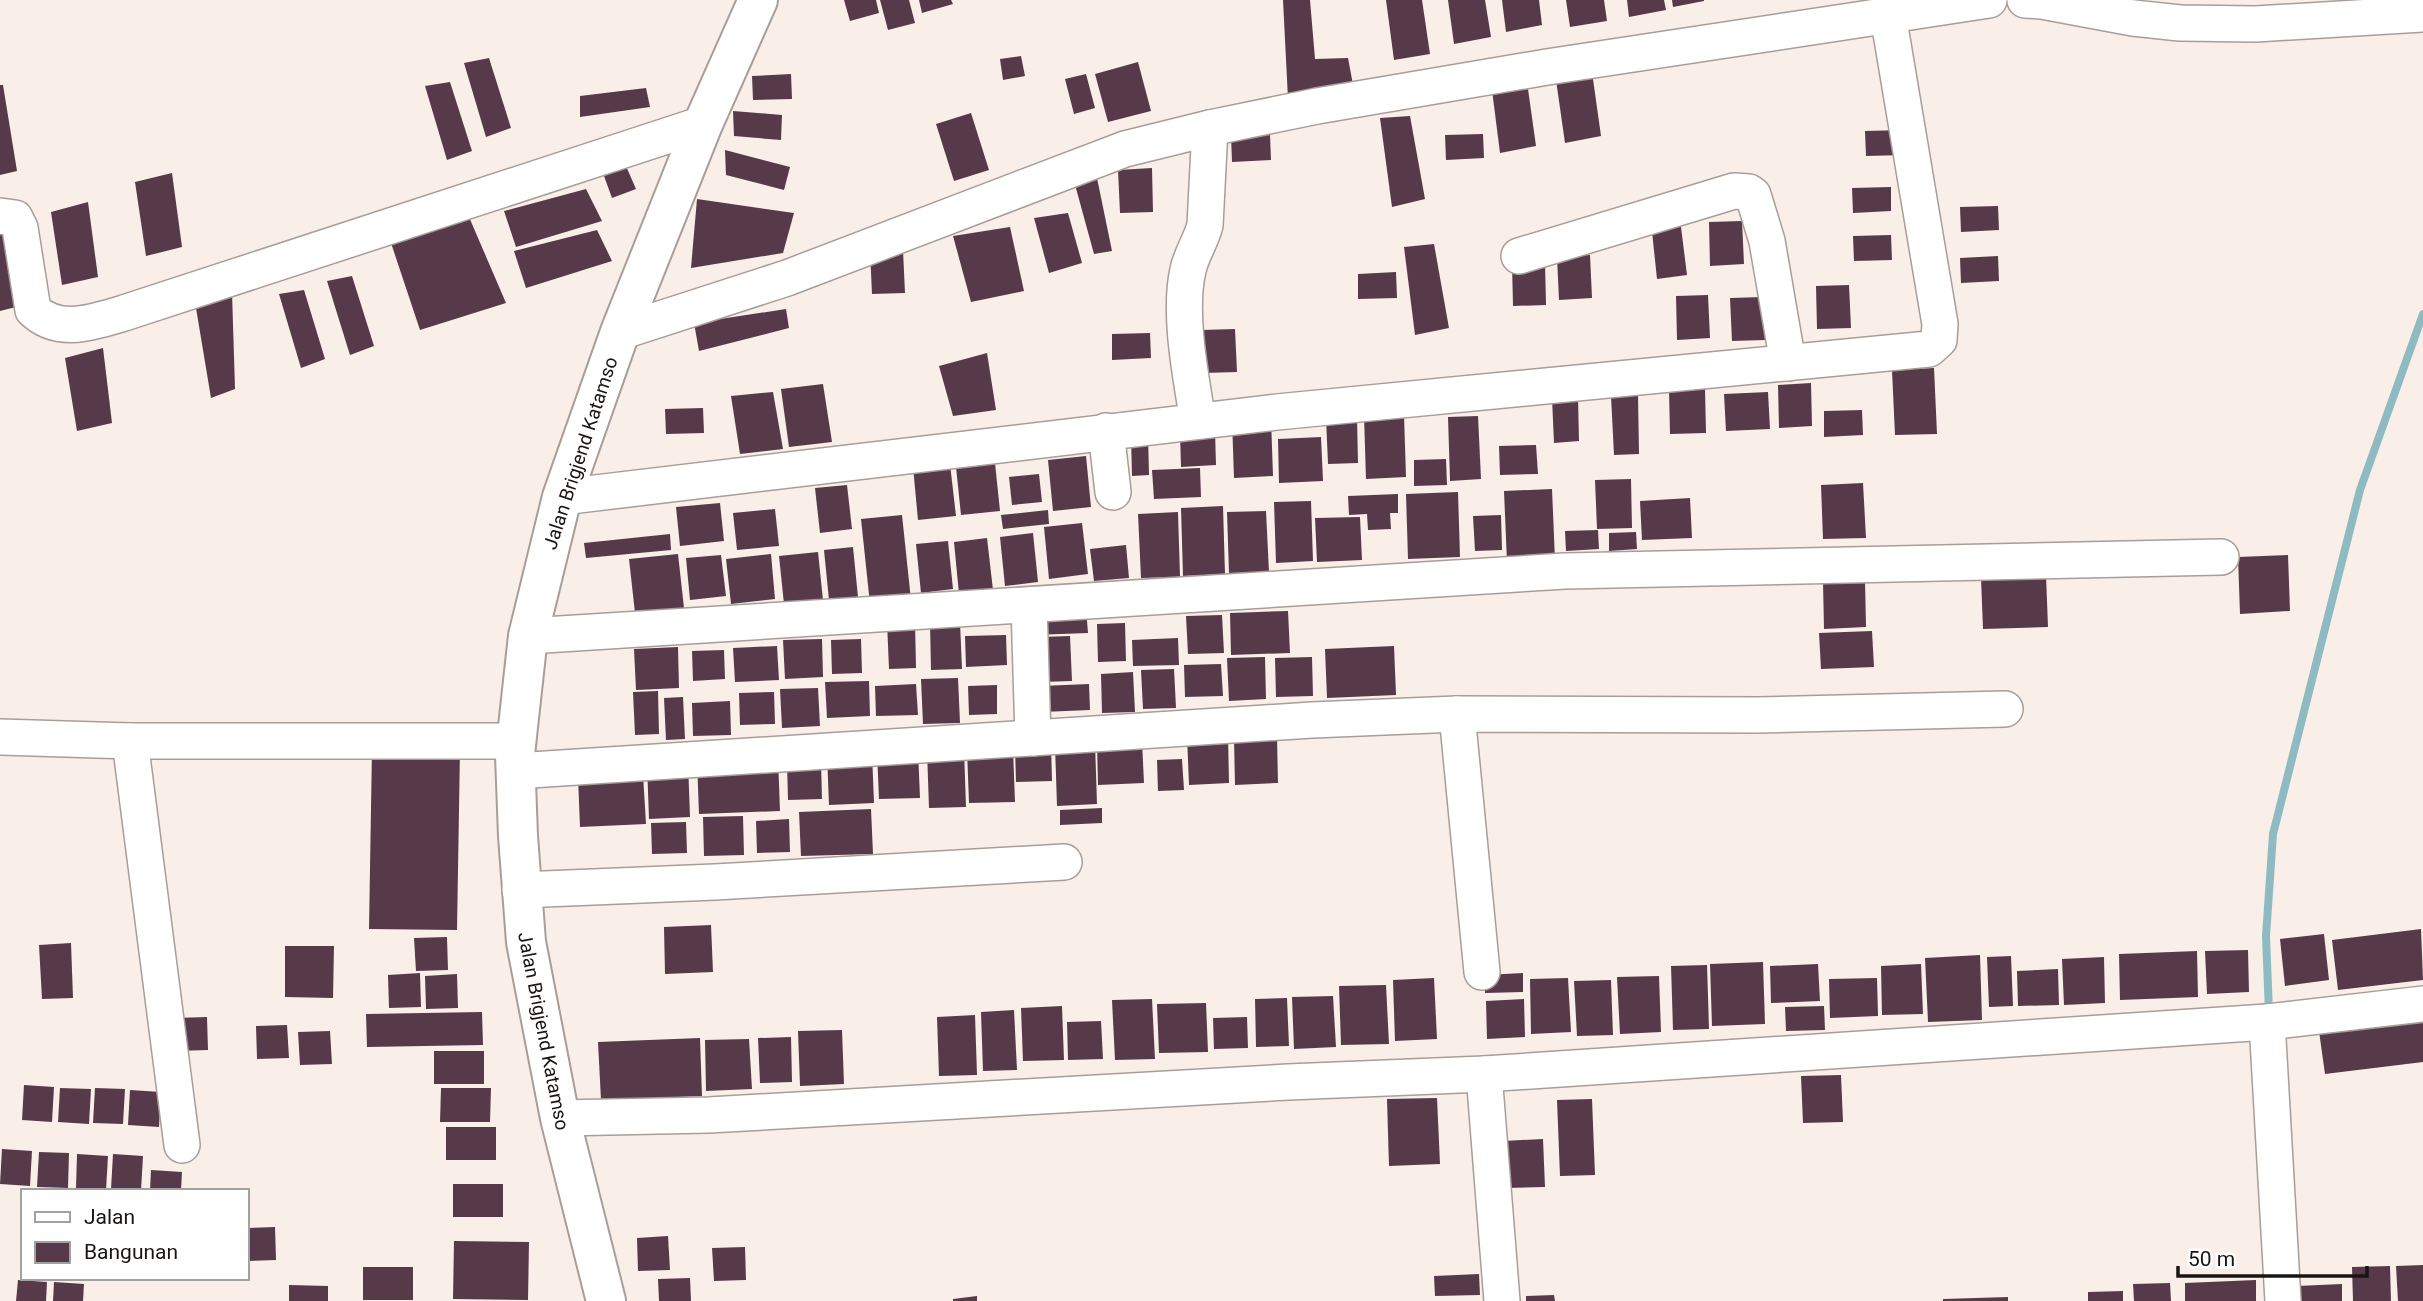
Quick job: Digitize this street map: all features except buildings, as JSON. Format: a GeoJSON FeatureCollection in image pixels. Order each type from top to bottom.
{"type":"FeatureCollection","features":[{"type":"Feature","properties":{"kind":"highway","name":"Jalan Brigjend Katamso"},"geometry":{"type":"LineString","coordinates":[[606,1301],[560,1118],[526,942],[520,890],[516,756],[528,636],[562,497],[620,332],[703,124],[758,0]]}},
{"type":"Feature","properties":{"kind":"street"},"geometry":{"type":"LineString","coordinates":[[620,332],[787,278],[1125,149],[1210,128],[1318,106],[1547,67],[1989,0]]}},
{"type":"Feature","properties":{"kind":"street"},"geometry":{"type":"LineString","coordinates":[[2025,0],[2180,23],[2256,24],[2423,14]]}},
{"type":"Feature","properties":{"kind":"street"},"geometry":{"type":"LineString","coordinates":[[562,497],[1198,421],[1929,349],[1936,344],[1941,334],[1888,15]]}},
{"type":"Feature","properties":{"kind":"street"},"geometry":{"type":"LineString","coordinates":[[0,216],[15,218],[20,228],[33,310],[46,320],[73,326],[124,313],[703,124]]}},
{"type":"Feature","properties":{"kind":"street"},"geometry":{"type":"LineString","coordinates":[[1198,421],[1187,349],[1185,290],[1188,268],[1202,239],[1205,225],[1210,128]]}},
{"type":"Feature","properties":{"kind":"street"},"geometry":{"type":"LineString","coordinates":[[1519,256],[1734,191],[1749,192],[1753,195],[1767,241],[1788,362]]}},
{"type":"Feature","properties":{"kind":"street"},"geometry":{"type":"LineString","coordinates":[[1106,431],[1113,492]]}},
{"type":"Feature","properties":{"kind":"street"},"geometry":{"type":"LineString","coordinates":[[528,636],[1565,571],[2221,557]]}},
{"type":"Feature","properties":{"kind":"street"},"geometry":{"type":"LineString","coordinates":[[1028,605],[1032,738]]}},
{"type":"Feature","properties":{"kind":"street"},"geometry":{"type":"LineString","coordinates":[[0,737],[516,756],[1032,738],[1312,720],[1457,715],[1758,715],[2005,709]]}},
{"type":"Feature","properties":{"kind":"street"},"geometry":{"type":"LineString","coordinates":[[1457,715],[1482,972]]}},
{"type":"Feature","properties":{"kind":"street"},"geometry":{"type":"LineString","coordinates":[[130,741],[182,1145]]}},
{"type":"Feature","properties":{"kind":"street"},"geometry":{"type":"LineString","coordinates":[[520,890],[1064,862]]}},
{"type":"Feature","properties":{"kind":"street"},"geometry":{"type":"LineString","coordinates":[[560,1118],[709,1115],[1288,1082],[1484,1074],[2267,1022],[2423,1004]]}},
{"type":"Feature","properties":{"kind":"street"},"geometry":{"type":"LineString","coordinates":[[2267,1022],[2283,1301]]}},
{"type":"Feature","properties":{"kind":"street"},"geometry":{"type":"LineString","coordinates":[[1484,1074],[1502,1301]]}},
{"type":"Feature","properties":{"kind":"waterway"},"geometry":{"type":"LineString","coordinates":[[2269,1013],[2266,936],[2273,834],[2360,490],[2423,314]]}}]}
